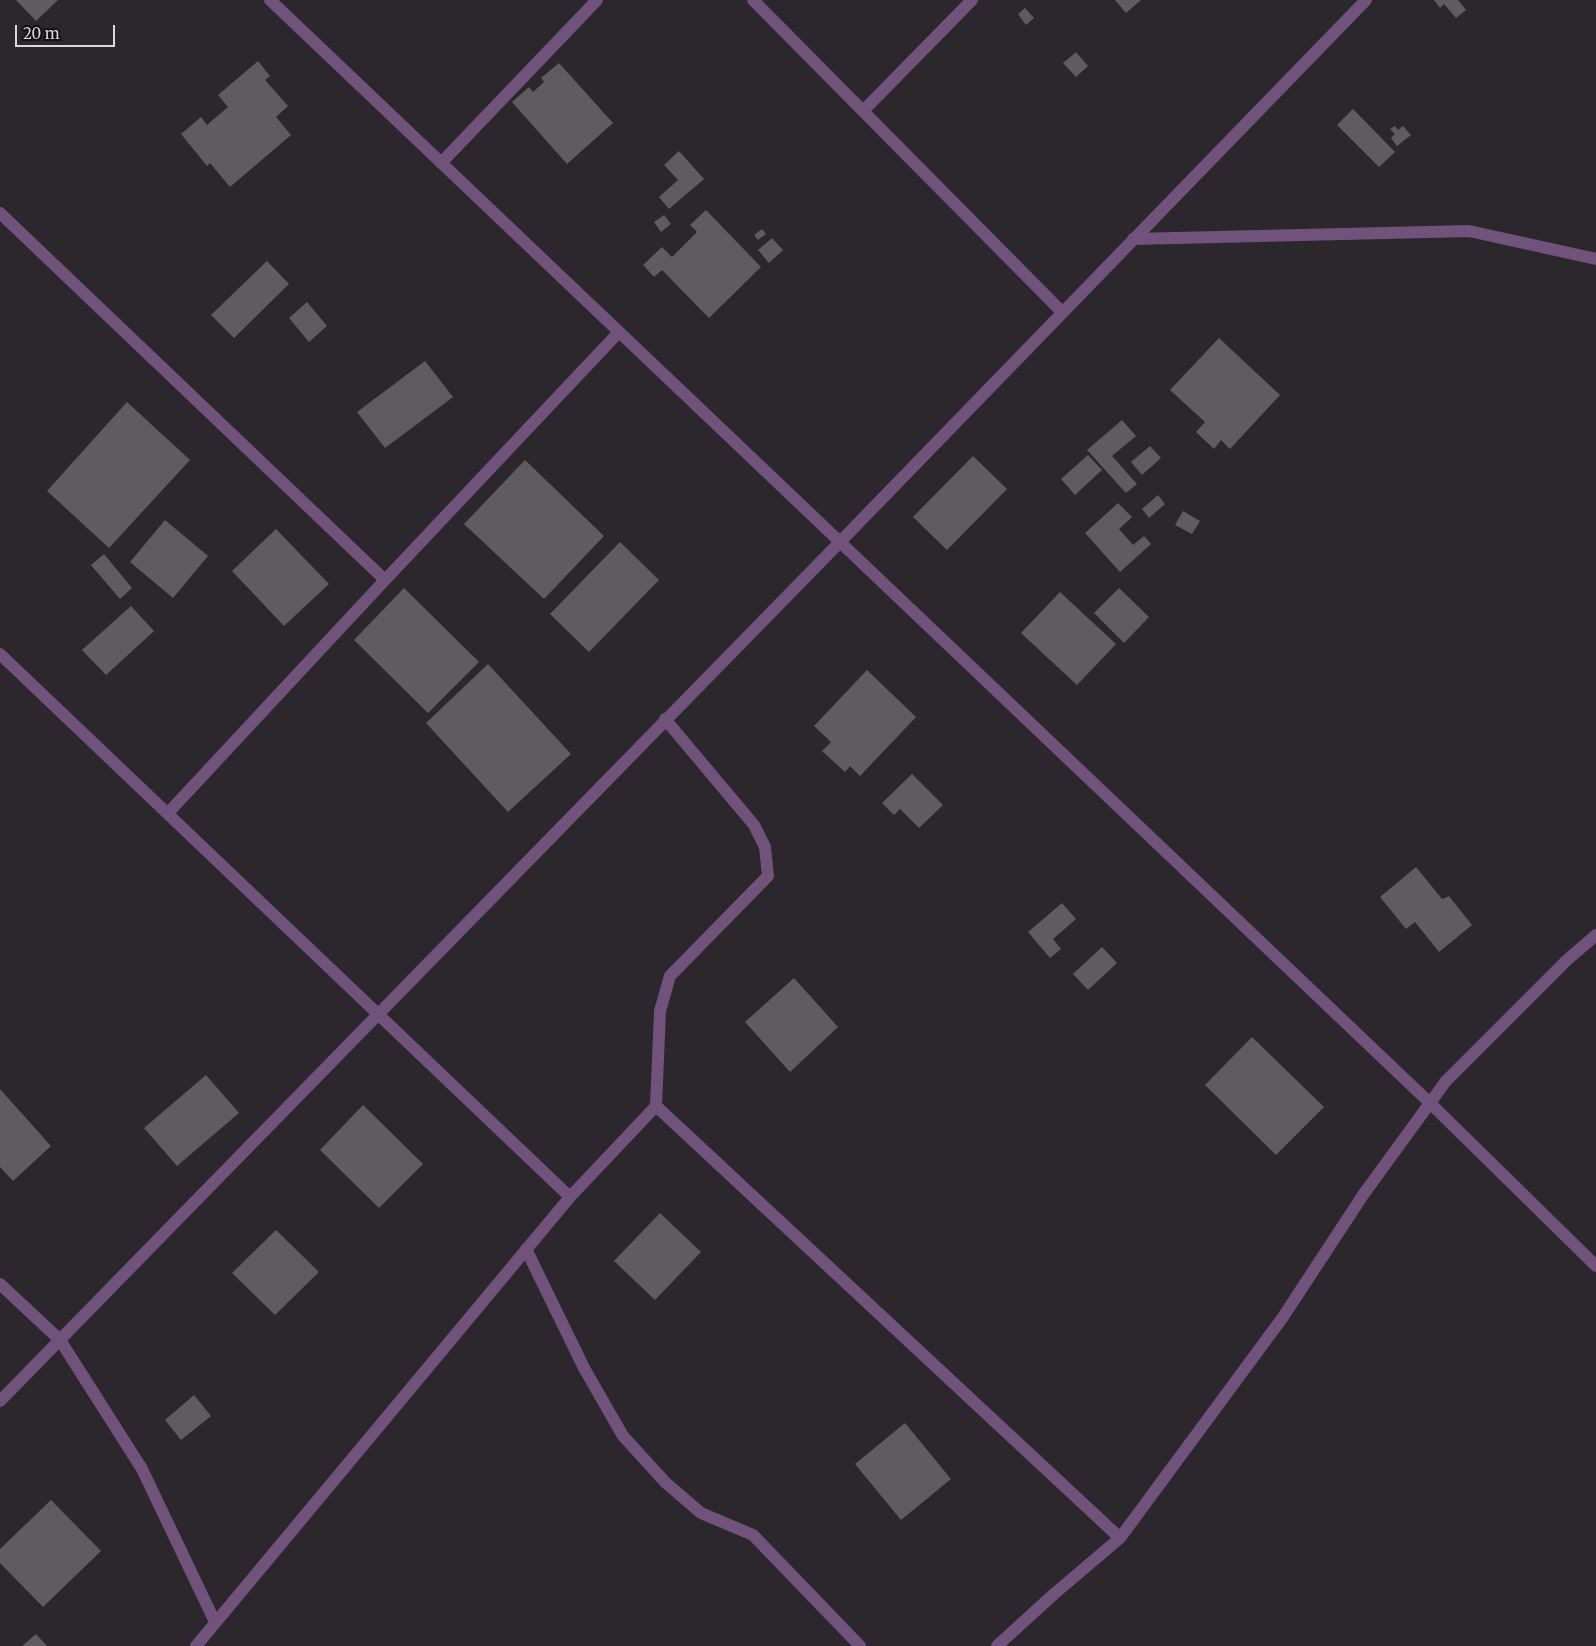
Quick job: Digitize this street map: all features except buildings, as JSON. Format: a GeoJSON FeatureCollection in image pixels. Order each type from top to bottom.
{"type":"FeatureCollection","features":[{"type":"Feature","properties":{"kind":"street"},"geometry":{"type":"LineString","coordinates":[[270,0],[1430,1103],[1596,1266]]}},
{"type":"Feature","properties":{"kind":"street"},"geometry":{"type":"LineString","coordinates":[[442,163],[597,0]]}},
{"type":"Feature","properties":{"kind":"street"},"geometry":{"type":"LineString","coordinates":[[753,0],[1062,312]]}},
{"type":"Feature","properties":{"kind":"street"},"geometry":{"type":"LineString","coordinates":[[863,110],[972,0]]}},
{"type":"Feature","properties":{"kind":"street"},"geometry":{"type":"LineString","coordinates":[[0,1401],[840,542],[1366,0]]}},
{"type":"Feature","properties":{"kind":"street"},"geometry":{"type":"LineString","coordinates":[[0,213],[385,580]]}},
{"type":"Feature","properties":{"kind":"street"},"geometry":{"type":"LineString","coordinates":[[1133,239],[1458,230],[1596,259]]}},
{"type":"Feature","properties":{"kind":"street"},"geometry":{"type":"LineString","coordinates":[[168,813],[619,332]]}},
{"type":"Feature","properties":{"kind":"street"},"geometry":{"type":"LineString","coordinates":[[0,654],[570,1196]]}},
{"type":"Feature","properties":{"kind":"street"},"geometry":{"type":"LineString","coordinates":[[196,1646],[570,1196],[656,1106],[660,1011],[670,976],[768,876],[765,847],[754,825],[665,719]]}},
{"type":"Feature","properties":{"kind":"street"},"geometry":{"type":"LineString","coordinates":[[997,1646],[1120,1538],[1283,1317],[1363,1195],[1446,1081],[1567,960],[1596,934]]}},
{"type":"Feature","properties":{"kind":"street"},"geometry":{"type":"LineString","coordinates":[[656,1106],[1120,1538]]}},
{"type":"Feature","properties":{"kind":"street"},"geometry":{"type":"LineString","coordinates":[[526,1249],[584,1368],[623,1436],[666,1483],[701,1513],[753,1534],[860,1646]]}},
{"type":"Feature","properties":{"kind":"street"},"geometry":{"type":"LineString","coordinates":[[0,1284],[60,1340],[142,1468],[216,1622]]}}]}
